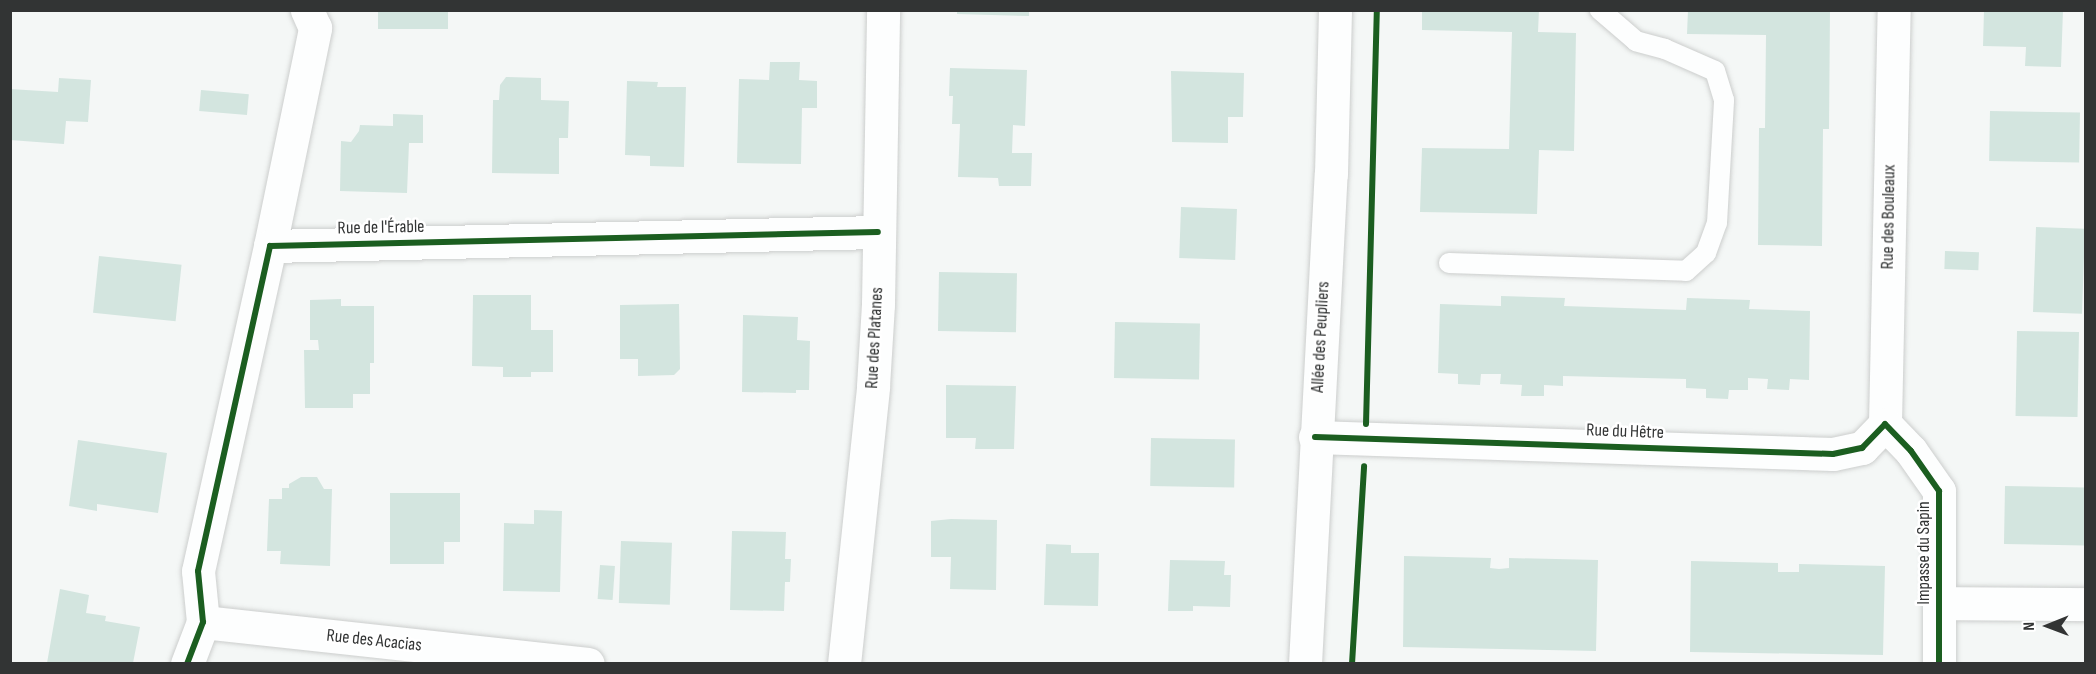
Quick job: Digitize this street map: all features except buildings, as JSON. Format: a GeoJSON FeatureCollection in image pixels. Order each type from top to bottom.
{"type":"FeatureCollection","features":[{"type":"Feature","properties":{"kind":"street"},"geometry":{"type":"LineString","coordinates":[[187,663],[203,622],[198,571],[270,246],[315,28],[307,10]]}},
{"type":"Feature","properties":{"kind":"street","name":"Rue des Platanes"},"geometry":{"type":"LineString","coordinates":[[844,663],[873,386],[883,10]]}},
{"type":"Feature","properties":{"kind":"street","name":"Allée des Peupliers"},"geometry":{"type":"LineString","coordinates":[[1305,663],[1331,174],[1335,10]]}},
{"type":"Feature","properties":{"kind":"street","name":"Rue des Bouleaux"},"geometry":{"type":"LineString","coordinates":[[1885,424],[1894,10]]}},
{"type":"Feature","properties":{"kind":"street","name":"Rue de l'Érable"},"geometry":{"type":"LineString","coordinates":[[270,246],[878,232]]}},
{"type":"Feature","properties":{"kind":"street","name":"Rue du Hêtre"},"geometry":{"type":"LineString","coordinates":[[1316,437],[1833,454],[1862,448],[1885,424]]}},
{"type":"Feature","properties":{"kind":"street","name":"Impasse du Sapin"},"geometry":{"type":"LineString","coordinates":[[1885,424],[1911,451],[1939,491],[1939,663]]}},
{"type":"Feature","properties":{"kind":"street","name":"Impasse du Sapin"},"geometry":{"type":"LineString","coordinates":[[1940,603],[2085,604]]}},
{"type":"Feature","properties":{"kind":"street","name":"Rue des Acacias"},"geometry":{"type":"LineString","coordinates":[[203,622],[588,663]]}},
{"type":"Feature","properties":{"kind":"lane"},"geometry":{"type":"LineString","coordinates":[[1449,263],[1686,272],[1706,253],[1717,223],[1724,111],[1724,100],[1715,71],[1665,49],[1636,40],[1600,10]]}},
{"type":"Feature","properties":{"kind":"cycle path"},"geometry":{"type":"LineString","coordinates":[[1366,424],[1377,10]]}},
{"type":"Feature","properties":{"kind":"cycle path"},"geometry":{"type":"LineString","coordinates":[[187,664],[203,622],[198,571],[270,246],[878,232]]}},
{"type":"Feature","properties":{"kind":"cycle path"},"geometry":{"type":"LineString","coordinates":[[1315,437],[1833,454],[1862,448],[1885,424],[1911,451],[1939,491],[1939,664]]}},
{"type":"Feature","properties":{"kind":"cycle path"},"geometry":{"type":"LineString","coordinates":[[1352,664],[1364,466]]}}]}
